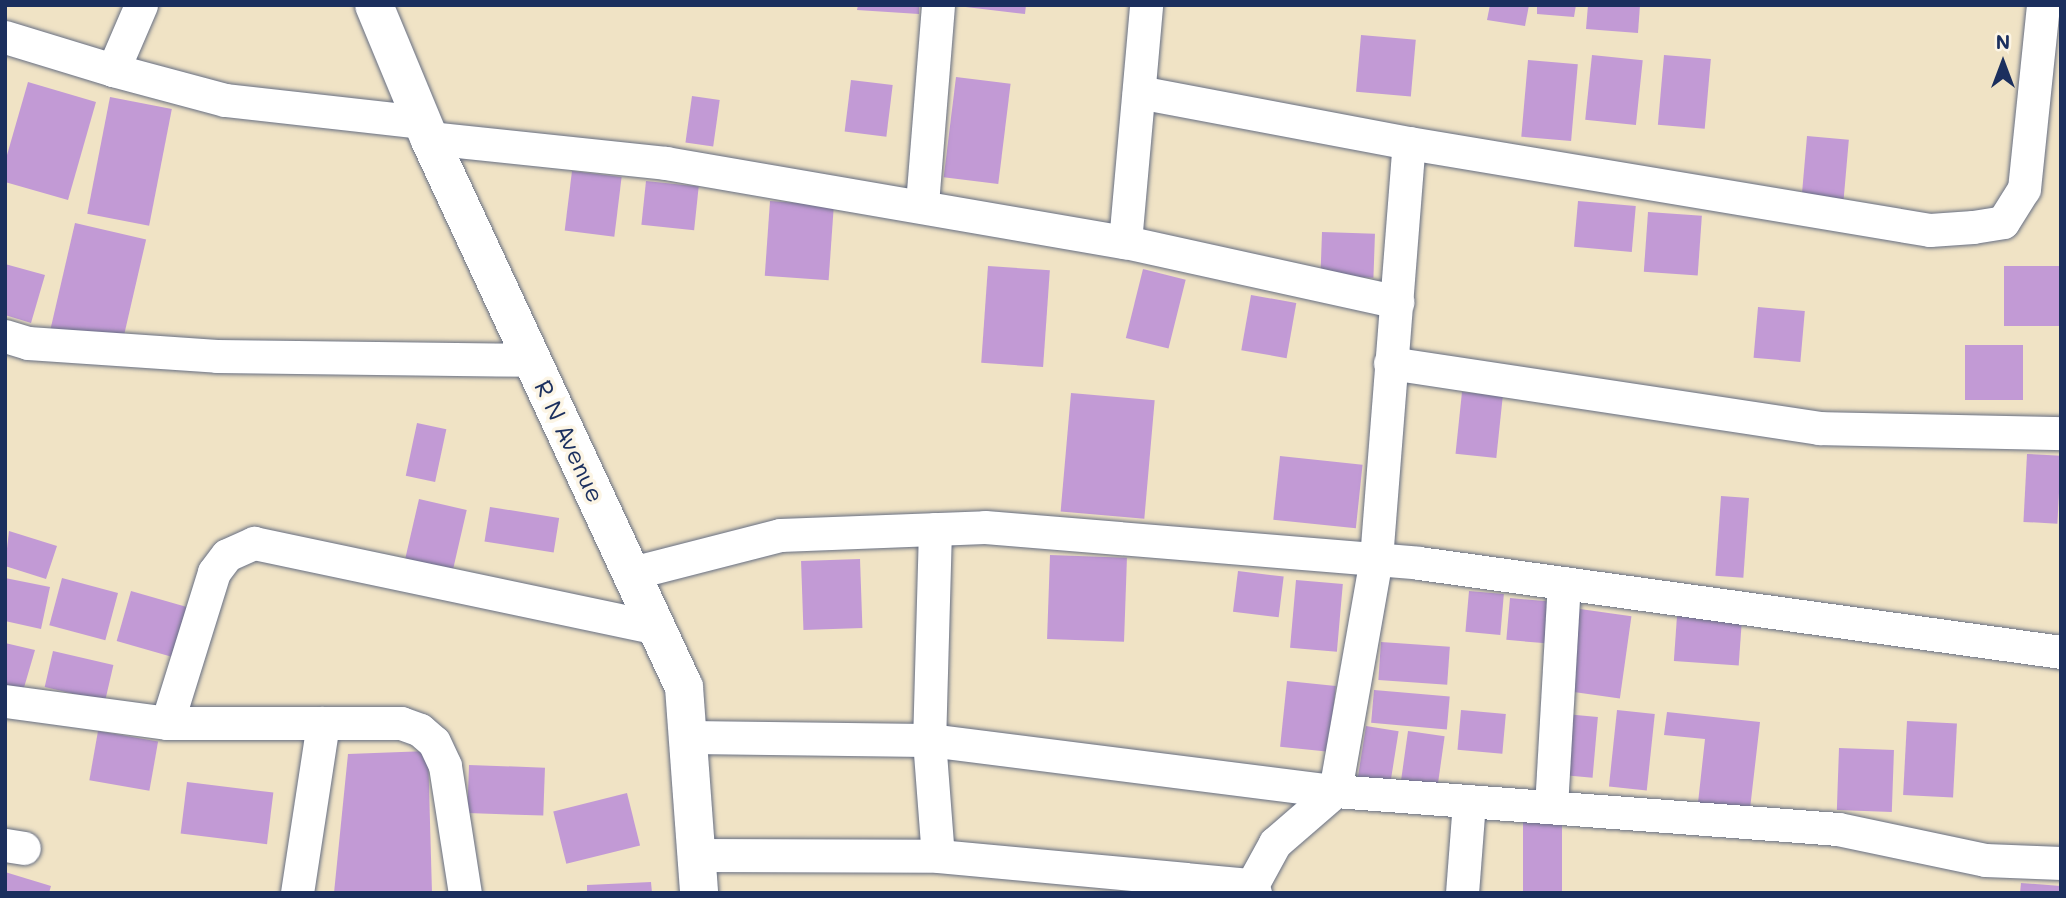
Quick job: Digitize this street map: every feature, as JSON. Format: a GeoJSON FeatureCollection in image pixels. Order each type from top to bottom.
{"type":"FeatureCollection","features":[{"type":"Feature","properties":{"kind":"main road","name":"R N Avenue"},"geometry":{"type":"LineString","coordinates":[[374,5],[426,130],[684,687],[699,893]]}},
{"type":"Feature","properties":{"kind":"street"},"geometry":{"type":"LineString","coordinates":[[113,70],[141,5]]}},
{"type":"Feature","properties":{"kind":"street"},"geometry":{"type":"LineString","coordinates":[[922,204],[938,5]]}},
{"type":"Feature","properties":{"kind":"street"},"geometry":{"type":"LineString","coordinates":[[1125,242],[1146,5]]}},
{"type":"Feature","properties":{"kind":"street"},"geometry":{"type":"LineString","coordinates":[[1139,92],[1409,143],[1930,230],[2003,222],[2024,189],[2043,5]]}},
{"type":"Feature","properties":{"kind":"street"},"geometry":{"type":"LineString","coordinates":[[5,37],[225,100],[666,163],[922,204],[1125,242],[1396,302]]}},
{"type":"Feature","properties":{"kind":"street"},"geometry":{"type":"LineString","coordinates":[[696,855],[937,856],[1253,889],[1275,843],[1335,790],[1377,559],[1409,143]]}},
{"type":"Feature","properties":{"kind":"street"},"geometry":{"type":"LineString","coordinates":[[5,337],[28,343],[217,356],[533,360]]}},
{"type":"Feature","properties":{"kind":"street"},"geometry":{"type":"LineString","coordinates":[[1390,363],[1819,428],[2061,433]]}},
{"type":"Feature","properties":{"kind":"street"},"geometry":{"type":"LineString","coordinates":[[632,573],[780,535],[985,527],[1377,559],[2061,652]]}},
{"type":"Feature","properties":{"kind":"street"},"geometry":{"type":"LineString","coordinates":[[935,529],[929,740],[937,856]]}},
{"type":"Feature","properties":{"kind":"street"},"geometry":{"type":"LineString","coordinates":[[167,723],[214,572],[228,555],[254,543],[657,628]]}},
{"type":"Feature","properties":{"kind":"street"},"geometry":{"type":"LineString","coordinates":[[1551,807],[1564,583]]}},
{"type":"Feature","properties":{"kind":"street"},"geometry":{"type":"LineString","coordinates":[[5,701],[167,723],[401,723],[421,730],[434,742],[445,766],[465,893]]}},
{"type":"Feature","properties":{"kind":"street"},"geometry":{"type":"LineString","coordinates":[[297,893],[323,723]]}},
{"type":"Feature","properties":{"kind":"street"},"geometry":{"type":"LineString","coordinates":[[687,737],[929,740],[1335,790],[1838,829],[1985,860],[2061,863]]}},
{"type":"Feature","properties":{"kind":"street"},"geometry":{"type":"LineString","coordinates":[[1462,893],[1469,801]]}},
{"type":"Feature","properties":{"kind":"building"},"geometry":{"type":"Polygon","coordinates":[[[858,5],[919,5],[919,14],[857,10],[858,5]]]}},
{"type":"Feature","properties":{"kind":"building"},"geometry":{"type":"Polygon","coordinates":[[[949,5],[1026,5],[1025,14],[949,5]]]}},
{"type":"Feature","properties":{"kind":"building"},"geometry":{"type":"Polygon","coordinates":[[[1490,5],[1529,5],[1525,26],[1487,20],[1490,5]]]}},
{"type":"Feature","properties":{"kind":"building"},"geometry":{"type":"Polygon","coordinates":[[[1537,5],[1576,5],[1574,17],[1537,14],[1537,5]]]}},
{"type":"Feature","properties":{"kind":"building"},"geometry":{"type":"Polygon","coordinates":[[[1588,5],[1640,5],[1638,33],[1586,29],[1588,5]]]}},
{"type":"Feature","properties":{"kind":"building"},"geometry":{"type":"Polygon","coordinates":[[[1361,35],[1416,40],[1411,97],[1356,92],[1361,35]]]}},
{"type":"Feature","properties":{"kind":"building"},"geometry":{"type":"Polygon","coordinates":[[[1592,55],[1643,60],[1636,125],[1585,120],[1592,55]]]}},
{"type":"Feature","properties":{"kind":"building"},"geometry":{"type":"Polygon","coordinates":[[[1664,55],[1711,59],[1705,129],[1658,125],[1664,55]]]}},
{"type":"Feature","properties":{"kind":"building"},"geometry":{"type":"Polygon","coordinates":[[[1528,60],[1578,64],[1571,141],[1521,137],[1528,60]]]}},
{"type":"Feature","properties":{"kind":"building"},"geometry":{"type":"Polygon","coordinates":[[[956,77],[1011,84],[998,184],[944,177],[956,77]]]}},
{"type":"Feature","properties":{"kind":"building"},"geometry":{"type":"Polygon","coordinates":[[[851,80],[893,85],[886,137],[845,132],[851,80]]]}},
{"type":"Feature","properties":{"kind":"building"},"geometry":{"type":"Polygon","coordinates":[[[28,82],[96,102],[68,200],[5,182],[5,162],[28,82]]]}},
{"type":"Feature","properties":{"kind":"building"},"geometry":{"type":"Polygon","coordinates":[[[692,96],[720,100],[713,146],[685,143],[692,96]]]}},
{"type":"Feature","properties":{"kind":"building"},"geometry":{"type":"Polygon","coordinates":[[[110,97],[172,109],[149,226],[87,214],[110,97]]]}},
{"type":"Feature","properties":{"kind":"building"},"geometry":{"type":"Polygon","coordinates":[[[1807,136],[1849,140],[1844,199],[1802,196],[1807,136]]]}},
{"type":"Feature","properties":{"kind":"building"},"geometry":{"type":"Polygon","coordinates":[[[572,171],[622,177],[614,237],[565,231],[572,171]]]}},
{"type":"Feature","properties":{"kind":"building"},"geometry":{"type":"Polygon","coordinates":[[[646,181],[699,187],[694,230],[641,225],[646,181]]]}},
{"type":"Feature","properties":{"kind":"building"},"geometry":{"type":"Polygon","coordinates":[[[770,201],[834,205],[829,280],[765,276],[770,201]]]}},
{"type":"Feature","properties":{"kind":"building"},"geometry":{"type":"Polygon","coordinates":[[[1578,201],[1636,206],[1632,252],[1574,247],[1578,201]]]}},
{"type":"Feature","properties":{"kind":"building"},"geometry":{"type":"Polygon","coordinates":[[[1648,212],[1702,216],[1698,276],[1644,272],[1648,212]]]}},
{"type":"Feature","properties":{"kind":"building"},"geometry":{"type":"Polygon","coordinates":[[[75,223],[146,239],[122,346],[50,329],[75,223]]]}},
{"type":"Feature","properties":{"kind":"building"},"geometry":{"type":"Polygon","coordinates":[[[1322,232],[1375,234],[1373,278],[1320,276],[1322,232]]]}},
{"type":"Feature","properties":{"kind":"building"},"geometry":{"type":"Polygon","coordinates":[[[5,264],[45,275],[31,323],[5,315],[5,264]]]}},
{"type":"Feature","properties":{"kind":"building"},"geometry":{"type":"Polygon","coordinates":[[[988,266],[1050,270],[1043,367],[981,363],[988,266]]]}},
{"type":"Feature","properties":{"kind":"building"},"geometry":{"type":"Polygon","coordinates":[[[2004,266],[2061,266],[2061,326],[2004,326],[2004,266]]]}},
{"type":"Feature","properties":{"kind":"building"},"geometry":{"type":"Polygon","coordinates":[[[1143,269],[1186,280],[1169,349],[1126,338],[1143,269]]]}},
{"type":"Feature","properties":{"kind":"building"},"geometry":{"type":"Polygon","coordinates":[[[1251,295],[1296,303],[1287,358],[1241,350],[1251,295]]]}},
{"type":"Feature","properties":{"kind":"building"},"geometry":{"type":"Polygon","coordinates":[[[1758,307],[1805,311],[1800,362],[1754,358],[1758,307]]]}},
{"type":"Feature","properties":{"kind":"building"},"geometry":{"type":"Polygon","coordinates":[[[1965,345],[2023,345],[2023,400],[1965,400],[1965,345]]]}},
{"type":"Feature","properties":{"kind":"building"},"geometry":{"type":"Polygon","coordinates":[[[1462,392],[1503,396],[1496,458],[1456,454],[1462,392]]]}},
{"type":"Feature","properties":{"kind":"building"},"geometry":{"type":"Polygon","coordinates":[[[1071,393],[1155,400],[1144,519],[1061,512],[1071,393]]]}},
{"type":"Feature","properties":{"kind":"building"},"geometry":{"type":"Polygon","coordinates":[[[417,423],[446,429],[435,482],[406,476],[417,423]]]}},
{"type":"Feature","properties":{"kind":"building"},"geometry":{"type":"Polygon","coordinates":[[[2027,454],[2061,456],[2057,524],[2023,522],[2027,454]]]}},
{"type":"Feature","properties":{"kind":"building"},"geometry":{"type":"Polygon","coordinates":[[[1280,456],[1363,465],[1356,528],[1273,520],[1280,456]]]}},
{"type":"Feature","properties":{"kind":"building"},"geometry":{"type":"Polygon","coordinates":[[[1721,496],[1749,498],[1743,578],[1715,576],[1721,496]]]}},
{"type":"Feature","properties":{"kind":"building"},"geometry":{"type":"Polygon","coordinates":[[[419,499],[467,510],[451,578],[403,567],[419,499]]]}},
{"type":"Feature","properties":{"kind":"building"},"geometry":{"type":"Polygon","coordinates":[[[490,507],[559,518],[554,553],[485,542],[490,507]]]}},
{"type":"Feature","properties":{"kind":"building"},"geometry":{"type":"Polygon","coordinates":[[[9,531],[57,546],[46,579],[5,566],[9,531]]]}},
{"type":"Feature","properties":{"kind":"building"},"geometry":{"type":"Polygon","coordinates":[[[1050,555],[1127,558],[1124,642],[1047,639],[1050,555]]]}},
{"type":"Feature","properties":{"kind":"building"},"geometry":{"type":"Polygon","coordinates":[[[860,559],[862,628],[803,630],[801,561],[860,559]]]}},
{"type":"Feature","properties":{"kind":"building"},"geometry":{"type":"Polygon","coordinates":[[[1238,571],[1284,577],[1279,617],[1233,612],[1238,571]]]}},
{"type":"Feature","properties":{"kind":"building"},"geometry":{"type":"Polygon","coordinates":[[[5,578],[50,587],[41,629],[5,621],[5,578]]]}},
{"type":"Feature","properties":{"kind":"building"},"geometry":{"type":"Polygon","coordinates":[[[62,578],[118,593],[105,640],[49,625],[62,578]]]}},
{"type":"Feature","properties":{"kind":"building"},"geometry":{"type":"Polygon","coordinates":[[[1296,580],[1343,584],[1337,652],[1290,648],[1296,580]]]}},
{"type":"Feature","properties":{"kind":"building"},"geometry":{"type":"Polygon","coordinates":[[[131,591],[187,607],[172,657],[117,641],[131,591]]]}},
{"type":"Feature","properties":{"kind":"building"},"geometry":{"type":"Polygon","coordinates":[[[1469,591],[1504,594],[1500,635],[1465,632],[1469,591]]]}},
{"type":"Feature","properties":{"kind":"building"},"geometry":{"type":"Polygon","coordinates":[[[1510,598],[1553,602],[1549,644],[1506,640],[1510,598]]]}},
{"type":"Feature","properties":{"kind":"building"},"geometry":{"type":"Polygon","coordinates":[[[1573,608],[1631,616],[1620,698],[1561,690],[1573,608]]]}},
{"type":"Feature","properties":{"kind":"building"},"geometry":{"type":"Polygon","coordinates":[[[1677,616],[1742,621],[1739,665],[1674,661],[1677,616]]]}},
{"type":"Feature","properties":{"kind":"building"},"geometry":{"type":"Polygon","coordinates":[[[1381,642],[1450,647],[1447,685],[1378,680],[1381,642]]]}},
{"type":"Feature","properties":{"kind":"building"},"geometry":{"type":"Polygon","coordinates":[[[5,643],[35,650],[23,691],[5,686],[5,643]]]}},
{"type":"Feature","properties":{"kind":"building"},"geometry":{"type":"Polygon","coordinates":[[[53,651],[113,665],[105,701],[45,687],[53,651]]]}},
{"type":"Feature","properties":{"kind":"building"},"geometry":{"type":"Polygon","coordinates":[[[1287,681],[1336,686],[1329,752],[1280,747],[1287,681]]]}},
{"type":"Feature","properties":{"kind":"building"},"geometry":{"type":"Polygon","coordinates":[[[1374,690],[1450,697],[1447,729],[1371,723],[1374,690]]]}},
{"type":"Feature","properties":{"kind":"building"},"geometry":{"type":"Polygon","coordinates":[[[1461,710],[1506,714],[1502,754],[1458,750],[1461,710]]]}},
{"type":"Feature","properties":{"kind":"building"},"geometry":{"type":"Polygon","coordinates":[[[1617,710],[1655,714],[1647,791],[1609,787],[1617,710]]]}},
{"type":"Feature","properties":{"kind":"building"},"geometry":{"type":"Polygon","coordinates":[[[1667,712],[1760,722],[1750,809],[1698,803],[1705,739],[1664,735],[1667,712]]]}},
{"type":"Feature","properties":{"kind":"building"},"geometry":{"type":"Polygon","coordinates":[[[1565,714],[1598,717],[1593,778],[1560,775],[1565,714]]]}},
{"type":"Feature","properties":{"kind":"building"},"geometry":{"type":"Polygon","coordinates":[[[1907,721],[1957,724],[1953,798],[1903,795],[1907,721]]]}},
{"type":"Feature","properties":{"kind":"building"},"geometry":{"type":"Polygon","coordinates":[[[1366,726],[1399,731],[1387,801],[1355,796],[1366,726]]]}},
{"type":"Feature","properties":{"kind":"building"},"geometry":{"type":"Polygon","coordinates":[[[98,731],[158,742],[149,791],[89,780],[98,731]]]}},
{"type":"Feature","properties":{"kind":"building"},"geometry":{"type":"Polygon","coordinates":[[[1408,731],[1445,736],[1437,794],[1400,788],[1408,731]]]}},
{"type":"Feature","properties":{"kind":"building"},"geometry":{"type":"Polygon","coordinates":[[[1839,748],[1894,750],[1892,812],[1837,810],[1839,748]]]}},
{"type":"Feature","properties":{"kind":"building"},"geometry":{"type":"Polygon","coordinates":[[[428,751],[432,893],[334,893],[348,754],[428,751]]]}},
{"type":"Feature","properties":{"kind":"building"},"geometry":{"type":"Polygon","coordinates":[[[469,765],[545,768],[543,816],[467,813],[469,765]]]}},
{"type":"Feature","properties":{"kind":"building"},"geometry":{"type":"Polygon","coordinates":[[[187,782],[273,793],[267,844],[181,834],[187,782]]]}},
{"type":"Feature","properties":{"kind":"building"},"geometry":{"type":"Polygon","coordinates":[[[627,793],[640,845],[566,864],[553,811],[627,793]]]}},
{"type":"Feature","properties":{"kind":"building"},"geometry":{"type":"Polygon","coordinates":[[[1523,818],[1562,818],[1562,892],[1523,892],[1523,818]]]}},
{"type":"Feature","properties":{"kind":"building"},"geometry":{"type":"Polygon","coordinates":[[[5,872],[51,886],[49,893],[5,893],[5,872]]]}},
{"type":"Feature","properties":{"kind":"building"},"geometry":{"type":"Polygon","coordinates":[[[651,882],[652,893],[587,893],[587,885],[651,882]]]}},
{"type":"Feature","properties":{"kind":"building"},"geometry":{"type":"Polygon","coordinates":[[[2021,883],[2061,886],[2061,893],[2020,893],[2021,883]]]}}]}
